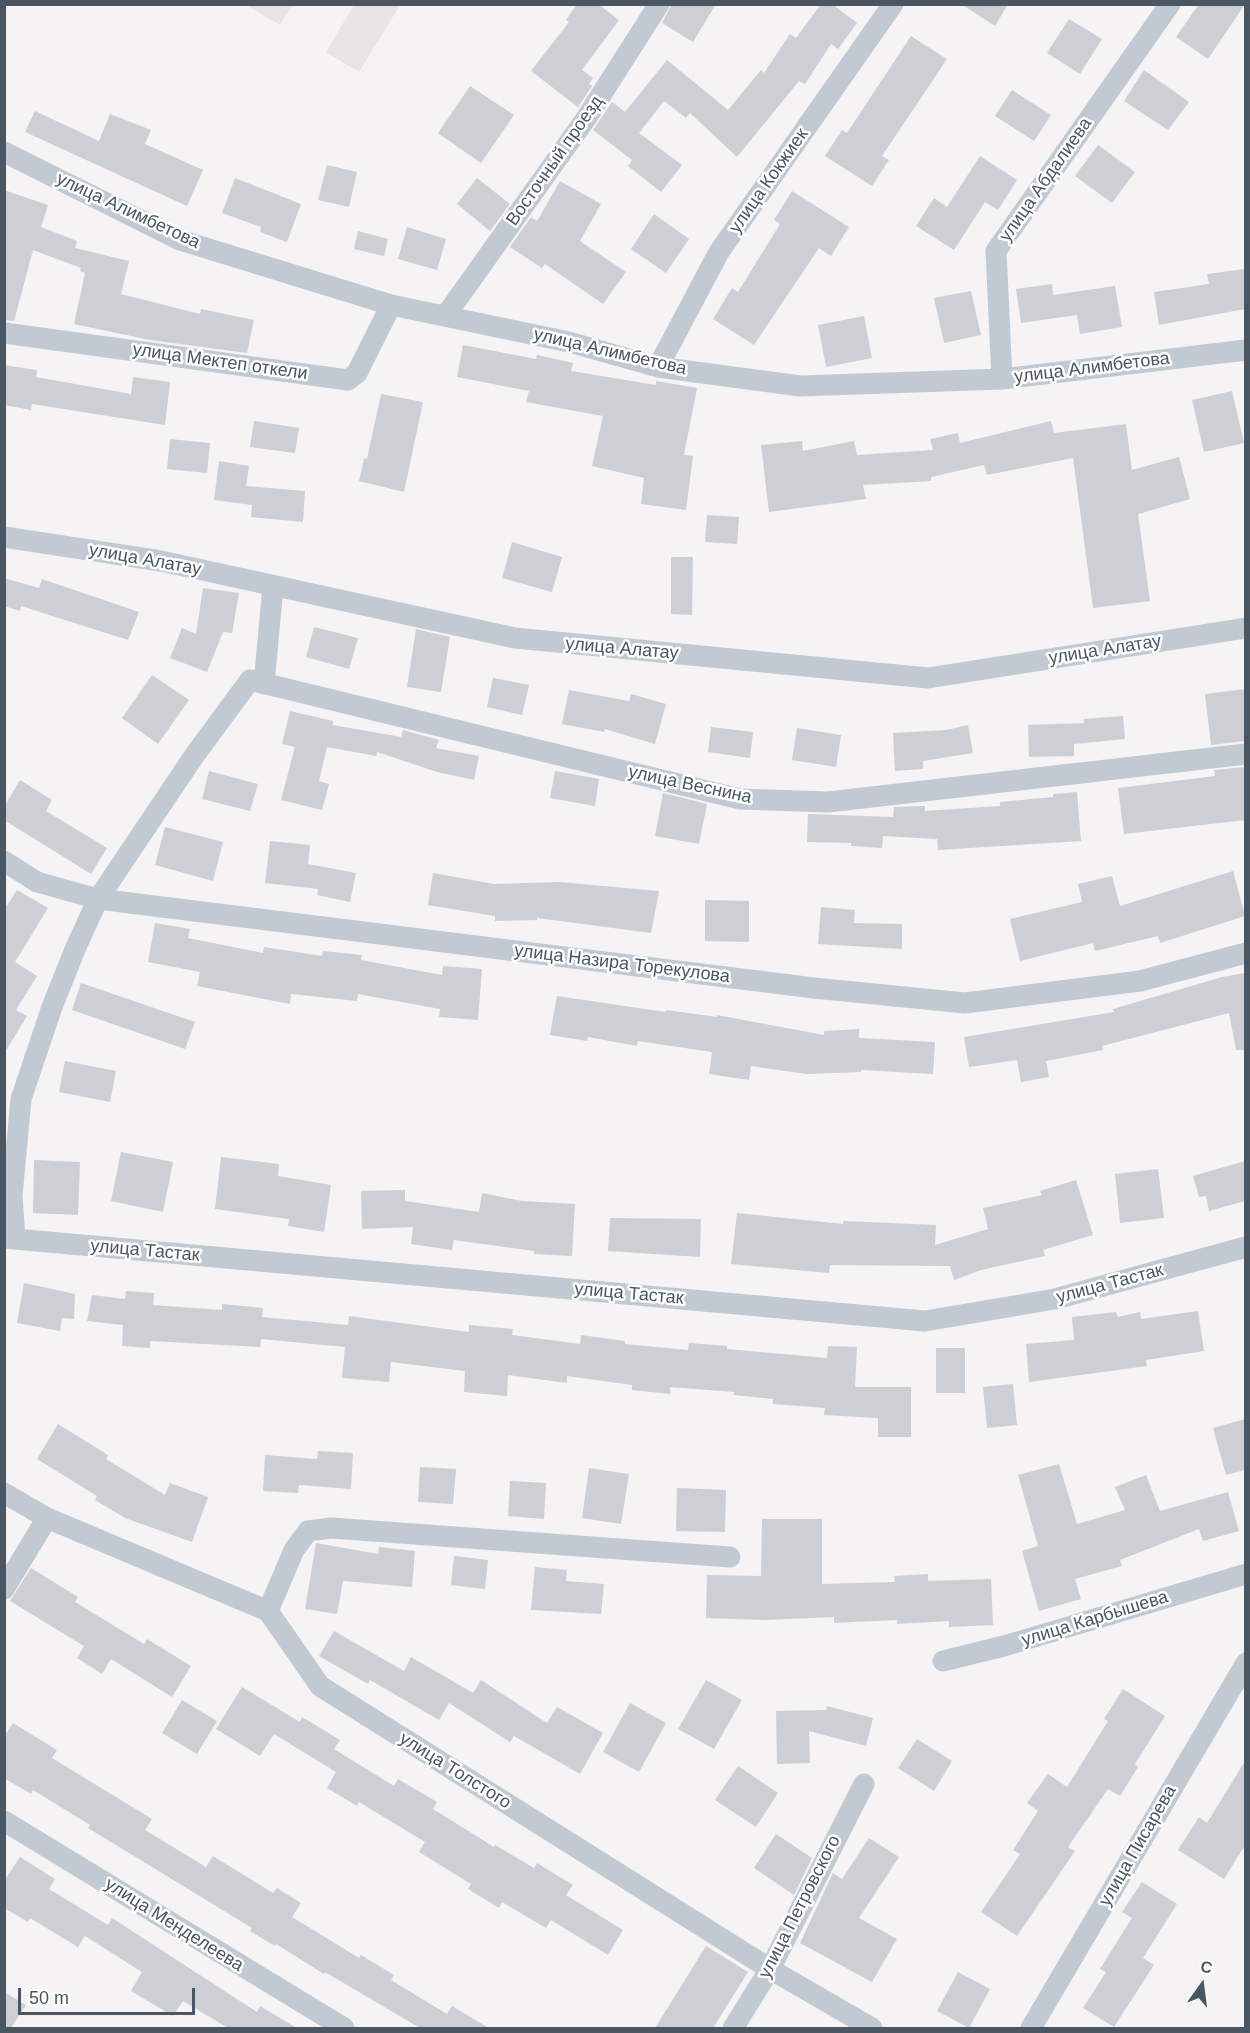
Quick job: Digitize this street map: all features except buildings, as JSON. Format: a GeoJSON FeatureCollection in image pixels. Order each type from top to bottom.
{"type":"FeatureCollection","features":[{"type":"Feature","properties":{"kind":"street","name":"Восточный проезд"},"geometry":{"type":"LineString","coordinates":[[446,315],[587,117],[659,4]]}},
{"type":"Feature","properties":{"kind":"street","name":"улица Кокжиек"},"geometry":{"type":"LineString","coordinates":[[658,367],[719,252],[893,4]]}},
{"type":"Feature","properties":{"kind":"street","name":"улица Абдалиева"},"geometry":{"type":"LineString","coordinates":[[1002,379],[996,251],[1170,4]]}},
{"type":"Feature","properties":{"kind":"street","name":"улица Алимбетова"},"geometry":{"type":"LineString","coordinates":[[4,152],[180,240],[391,304],[569,342],[658,367],[800,386],[1002,379],[1245,350]]}},
{"type":"Feature","properties":{"kind":"street","name":"улица Мектеп откели"},"geometry":{"type":"LineString","coordinates":[[4,333],[348,380],[357,373],[391,304]]}},
{"type":"Feature","properties":{"kind":"street","name":"улица Алатау"},"geometry":{"type":"LineString","coordinates":[[4,537],[161,561],[515,638],[928,678],[1245,628]]}},
{"type":"Feature","properties":{"kind":"street"},"geometry":{"type":"LineString","coordinates":[[10,1239],[21,1099],[51,1007],[98,899],[194,756],[257,682],[273,586]]}},
{"type":"Feature","properties":{"kind":"street","name":"улица Веснина"},"geometry":{"type":"LineString","coordinates":[[257,682],[740,799],[828,802],[1245,754]]}},
{"type":"Feature","properties":{"kind":"street","name":"улица Назира Торекулова"},"geometry":{"type":"LineString","coordinates":[[4,861],[37,882],[98,899],[814,988],[965,1003],[1140,981],[1245,953]]}},
{"type":"Feature","properties":{"kind":"street","name":"улица Тастак"},"geometry":{"type":"LineString","coordinates":[[10,1239],[925,1321],[1055,1299],[1245,1247]]}},
{"type":"Feature","properties":{"kind":"street"},"geometry":{"type":"LineString","coordinates":[[4,1493],[47,1518],[268,1611],[294,1550],[308,1531],[331,1528],[730,1557]]}},
{"type":"Feature","properties":{"kind":"street"},"geometry":{"type":"LineString","coordinates":[[4,1589],[47,1518]]}},
{"type":"Feature","properties":{"kind":"street","name":"улица Карбышева"},"geometry":{"type":"LineString","coordinates":[[943,1661],[1004,1646],[1245,1574]]}},
{"type":"Feature","properties":{"kind":"street","name":"улица Толстого"},"geometry":{"type":"LineString","coordinates":[[268,1611],[320,1686],[770,1969],[872,2028]]}},
{"type":"Feature","properties":{"kind":"street","name":"улица Писарева"},"geometry":{"type":"LineString","coordinates":[[1031,2028],[1245,1663]]}},
{"type":"Feature","properties":{"kind":"street","name":"улица Петровского"},"geometry":{"type":"LineString","coordinates":[[733,2028],[770,1969],[864,1784]]}},
{"type":"Feature","properties":{"kind":"street","name":"улица Менделеева"},"geometry":{"type":"LineString","coordinates":[[4,1821],[344,2028]]}},
{"type":"Feature","properties":{"kind":"shaded area"},"geometry":{"type":"Polygon","coordinates":[[[293,4],[280,25],[246,5],[293,4]]]}},
{"type":"Feature","properties":{"kind":"shaded area"},"geometry":{"type":"Polygon","coordinates":[[[354,5],[400,5],[359,72],[326,52],[354,5]]]}}]}
